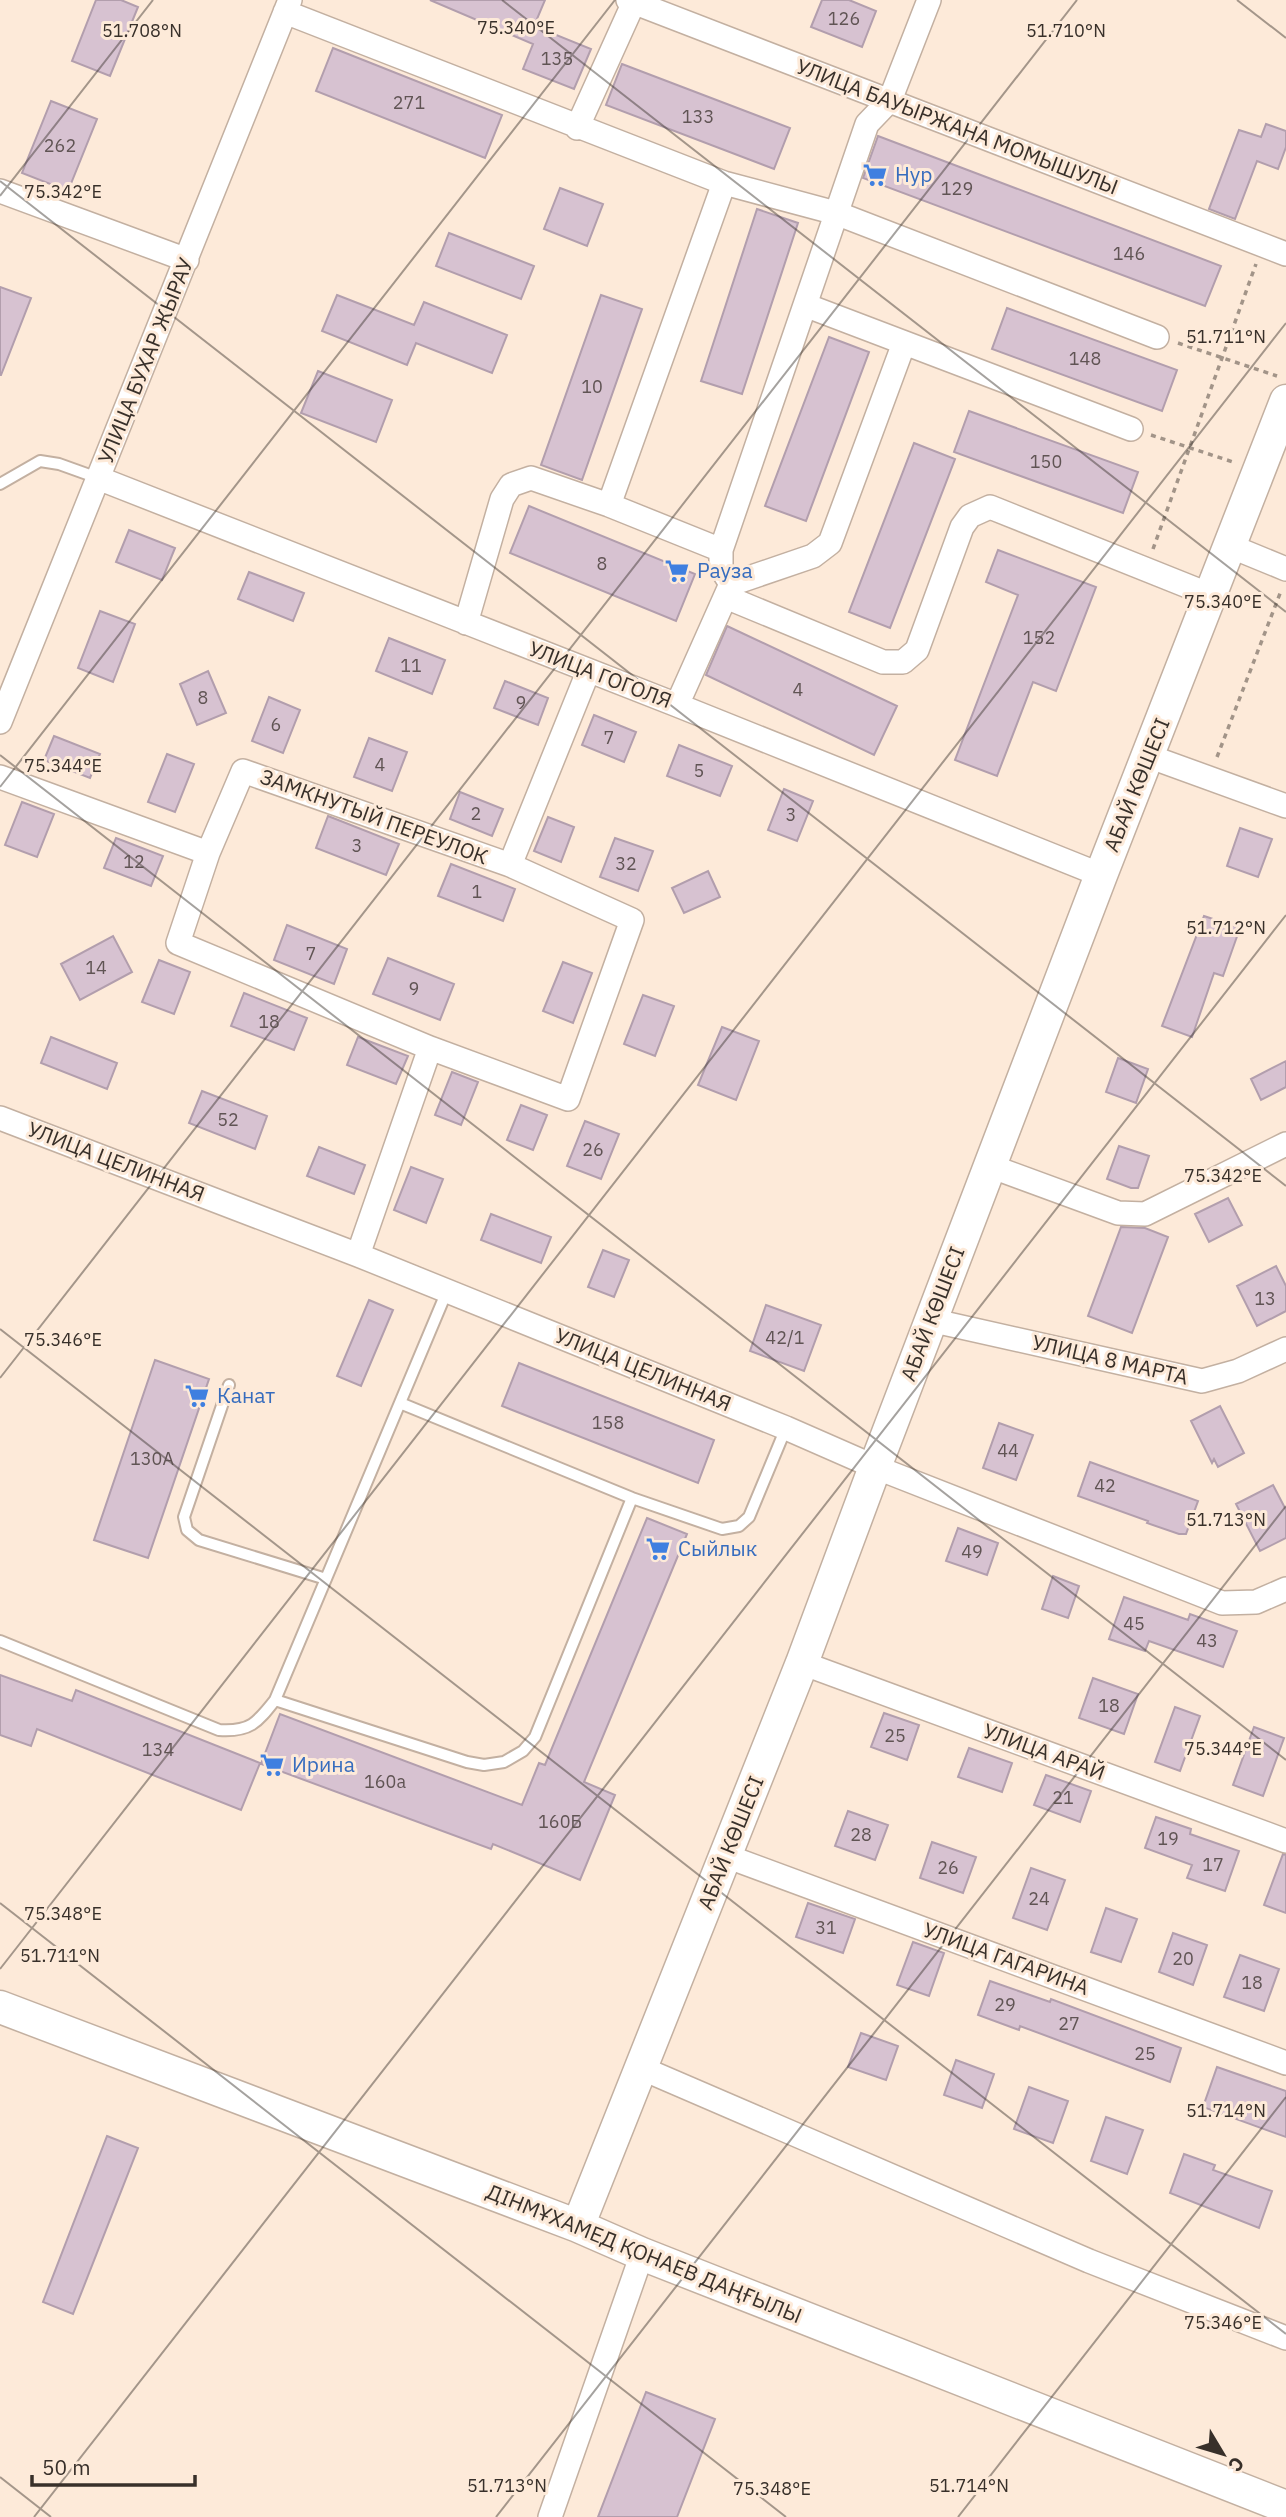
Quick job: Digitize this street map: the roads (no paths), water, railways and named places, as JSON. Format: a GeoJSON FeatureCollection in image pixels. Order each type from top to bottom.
{"type":"FeatureCollection","features":[{"type":"Feature","properties":{"kind":"street"},"geometry":{"type":"LineString","coordinates":[[677,705],[728,591],[721,568],[721,550],[867,124],[890,100],[929,0]]}},
{"type":"Feature","properties":{"kind":"street"},"geometry":{"type":"LineString","coordinates":[[577,128],[631,1]]}},
{"type":"Feature","properties":{"kind":"street","name":"УЛИЦА БАУЫРЖАНА МОМЫШУЛЫ"},"geometry":{"type":"LineString","coordinates":[[631,1],[665,7],[890,100],[1286,254]]}},
{"type":"Feature","properties":{"kind":"street"},"geometry":{"type":"LineString","coordinates":[[288,6],[577,128],[724,183],[836,214],[1157,337]]}},
{"type":"Feature","properties":{"kind":"street","name":"УЛИЦА БУХАР ЖЫРАУ"},"geometry":{"type":"LineString","coordinates":[[0,722],[7,685],[98,478],[288,6]]}},
{"type":"Feature","properties":{"kind":"street"},"geometry":{"type":"LineString","coordinates":[[609,505],[724,183]]}},
{"type":"Feature","properties":{"kind":"street"},"geometry":{"type":"LineString","coordinates":[[0,191],[187,260]]}},
{"type":"Feature","properties":{"kind":"street"},"geometry":{"type":"LineString","coordinates":[[806,304],[1131,429]]}},
{"type":"Feature","properties":{"kind":"street"},"geometry":{"type":"LineString","coordinates":[[728,591],[813,556],[830,543],[904,343]]}},
{"type":"Feature","properties":{"kind":"street","name":"АБАЙ КӨШЕСІ"},"geometry":{"type":"LineString","coordinates":[[578,2226],[802,1662],[930,1320],[1286,401]]}},
{"type":"Feature","properties":{"kind":"street","name":"УЛИЦА ГОГОЛЯ"},"geometry":{"type":"LineString","coordinates":[[98,478],[1101,875]]}},
{"type":"Feature","properties":{"kind":"street"},"geometry":{"type":"LineString","coordinates":[[467,623],[502,499],[511,485],[531,478],[609,505],[721,550]]}},
{"type":"Feature","properties":{"kind":"street"},"geometry":{"type":"LineString","coordinates":[[728,591],[883,662],[903,662],[917,650],[962,527],[970,516],[990,507],[1210,595]]}},
{"type":"Feature","properties":{"kind":"street"},"geometry":{"type":"LineString","coordinates":[[1230,546],[1284,579]]}},
{"type":"Feature","properties":{"kind":"street","name":"ЗАМКНУТЫЙ ПЕРЕУЛОК"},"geometry":{"type":"LineString","coordinates":[[510,865],[588,672]]}},
{"type":"Feature","properties":{"kind":"street"},"geometry":{"type":"LineString","coordinates":[[1148,757],[1286,806]]}},
{"type":"Feature","properties":{"kind":"street","name":"ЗАМКНУТЫЙ ПЕРЕУЛОК"},"geometry":{"type":"LineString","coordinates":[[243,771],[510,865],[632,920],[568,1099],[430,1048],[178,943],[208,853],[243,771]]}},
{"type":"Feature","properties":{"kind":"street"},"geometry":{"type":"LineString","coordinates":[[0,777],[208,853]]}},
{"type":"Feature","properties":{"kind":"street"},"geometry":{"type":"LineString","coordinates":[[358,1255],[430,1048]]}},
{"type":"Feature","properties":{"kind":"street","name":"УЛИЦА ЦЕЛИННАЯ"},"geometry":{"type":"LineString","coordinates":[[0,1118],[358,1255],[875,1466],[1222,1603],[1256,1602],[1286,1589]]}},
{"type":"Feature","properties":{"kind":"street"},"geometry":{"type":"LineString","coordinates":[[990,1166],[1118,1213],[1145,1214],[1286,1144]]}},
{"type":"Feature","properties":{"kind":"street","name":"УЛИЦА 8 МАРТА"},"geometry":{"type":"LineString","coordinates":[[930,1320],[1202,1381],[1238,1371],[1286,1349]]}},
{"type":"Feature","properties":{"kind":"street","name":"УЛИЦА АРАЙ"},"geometry":{"type":"LineString","coordinates":[[802,1662],[1286,1841]]}},
{"type":"Feature","properties":{"kind":"street","name":"УЛИЦА ГАГАРИНА"},"geometry":{"type":"LineString","coordinates":[[726,1856],[1286,2063]]}},
{"type":"Feature","properties":{"kind":"street","name":"ДІНМҰХАМЕД ҚОНАЕВ ДАҢҒЫЛЫ"},"geometry":{"type":"LineString","coordinates":[[0,2007],[578,2226],[642,2254],[1286,2507]]}},
{"type":"Feature","properties":{"kind":"street"},"geometry":{"type":"LineString","coordinates":[[641,2068],[1089,2261],[1286,2338]]}},
{"type":"Feature","properties":{"kind":"street"},"geometry":{"type":"LineString","coordinates":[[550,2517],[642,2254]]}},
{"type":"Feature","properties":{"kind":"lane"},"geometry":{"type":"LineString","coordinates":[[0,485],[40,461],[59,464],[98,478]]}},
{"type":"Feature","properties":{"kind":"lane"},"geometry":{"type":"LineString","coordinates":[[0,1641],[219,1730],[242,1730],[259,1720],[275,1700],[447,1291]]}},
{"type":"Feature","properties":{"kind":"lane"},"geometry":{"type":"LineString","coordinates":[[229,1385],[184,1517],[187,1530],[200,1540],[326,1579]]}},
{"type":"Feature","properties":{"kind":"lane"},"geometry":{"type":"LineString","coordinates":[[400,1403],[632,1498],[722,1529],[739,1527],[749,1517],[786,1428]]}},
{"type":"Feature","properties":{"kind":"lane"},"geometry":{"type":"LineString","coordinates":[[275,1700],[448,1758],[484,1765],[503,1762],[523,1751],[535,1737],[632,1498]]}},
{"type":"Feature","properties":{"kind":"place","name":"Нур"},"geometry":{"type":"Point","coordinates":[875,175]}},
{"type":"Feature","properties":{"kind":"place","name":"Рауза"},"geometry":{"type":"Point","coordinates":[677,571]}},
{"type":"Feature","properties":{"kind":"place","name":"Канат"},"geometry":{"type":"Point","coordinates":[197,1396]}},
{"type":"Feature","properties":{"kind":"place","name":"Сыйлык"},"geometry":{"type":"Point","coordinates":[658,1549]}},
{"type":"Feature","properties":{"kind":"place","name":"Ирина"},"geometry":{"type":"Point","coordinates":[272,1765]}}]}
